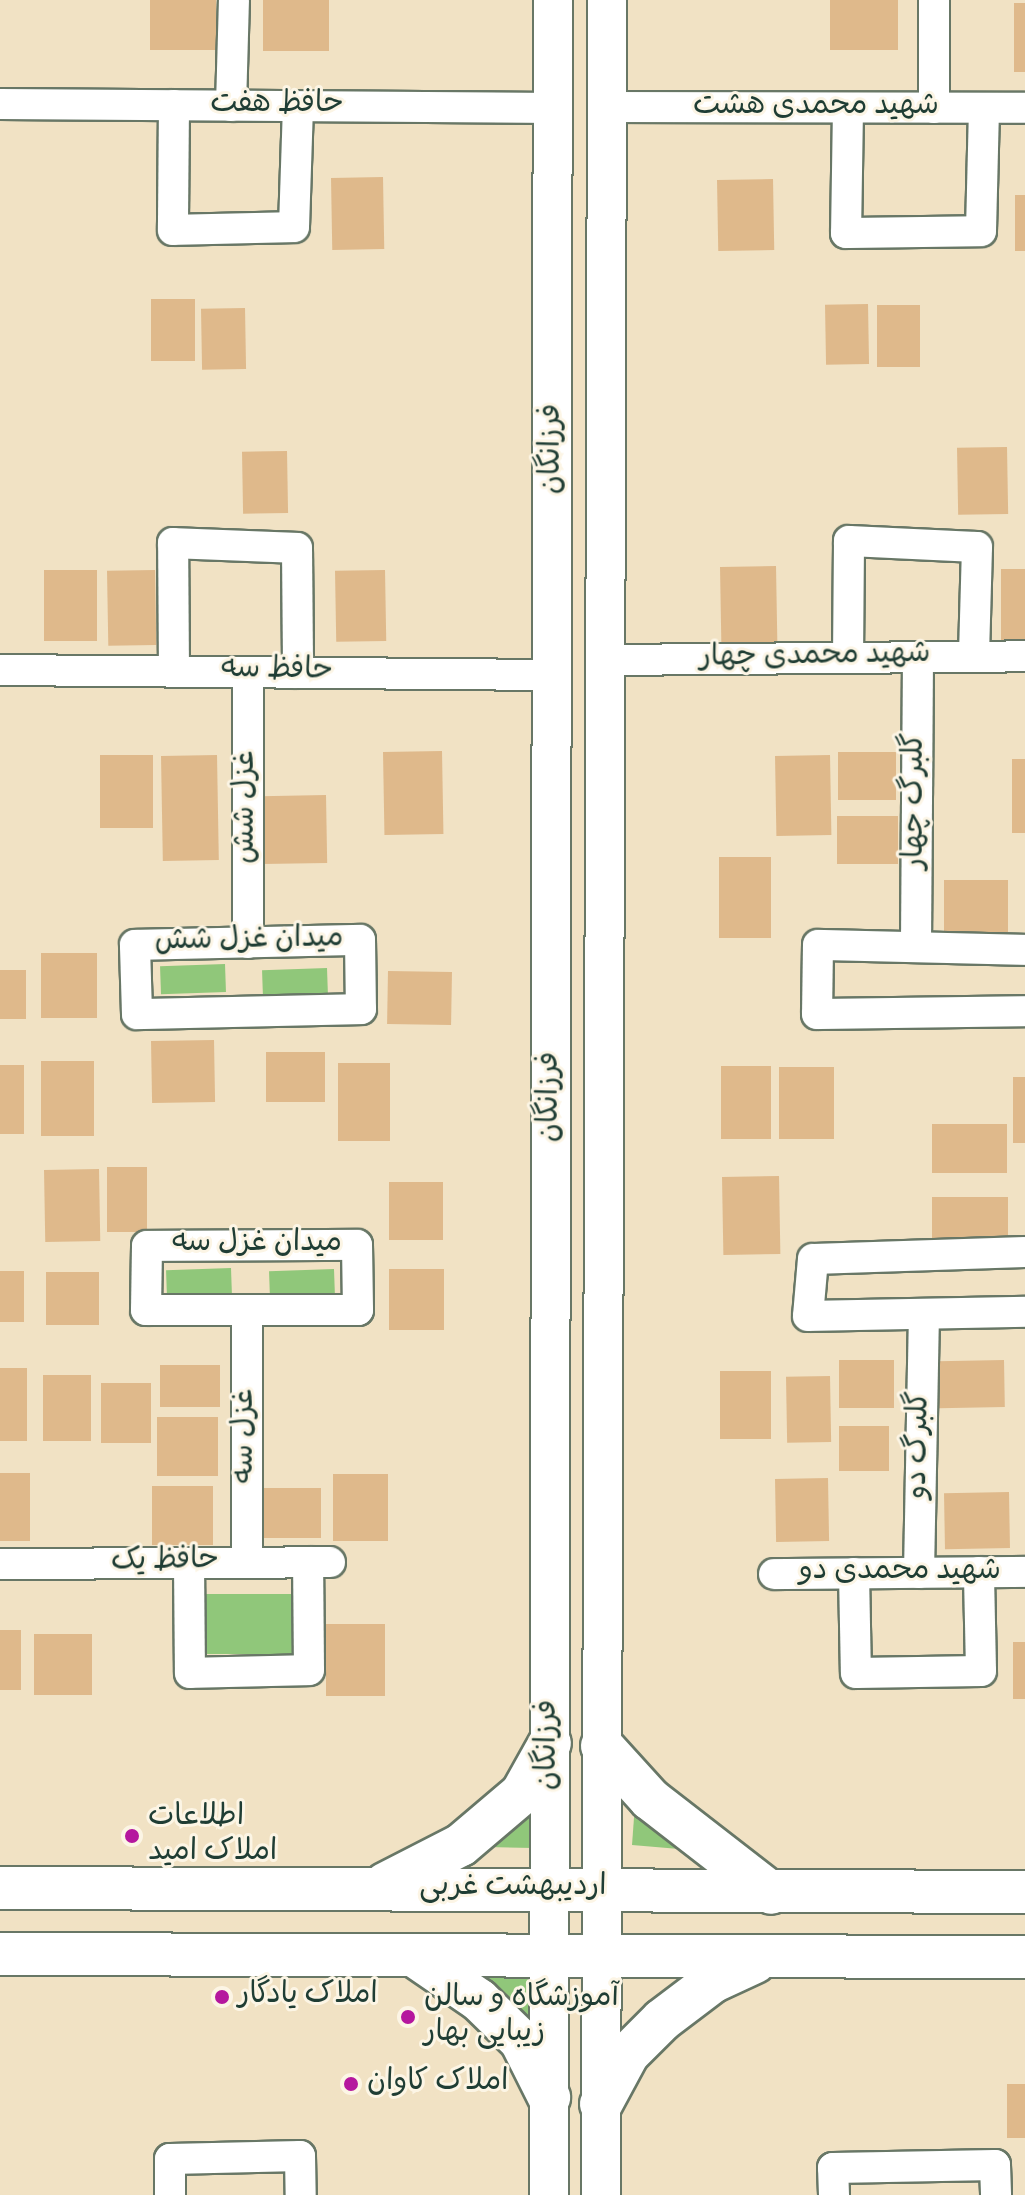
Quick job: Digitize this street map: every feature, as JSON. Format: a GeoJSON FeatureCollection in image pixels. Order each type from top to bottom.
{"type":"FeatureCollection","features":[{"type":"Feature","properties":{"kind":"main road"},"geometry":{"type":"LineString","coordinates":[[375,1889],[461,1845],[522,1793],[550,1743]]}},
{"type":"Feature","properties":{"kind":"main road"},"geometry":{"type":"LineString","coordinates":[[602,1746],[650,1799],[771,1893]]}},
{"type":"Feature","properties":{"kind":"main road","name":"اردیبهشت غربی"},"geometry":{"type":"LineString","coordinates":[[0,1888],[1025,1892]]}},
{"type":"Feature","properties":{"kind":"main road"},"geometry":{"type":"LineString","coordinates":[[0,1954],[413,1955],[602,1959],[1025,1957]]}},
{"type":"Feature","properties":{"kind":"main road"},"geometry":{"type":"LineString","coordinates":[[413,1955],[479,2000],[521,2041],[549,2097]]}},
{"type":"Feature","properties":{"kind":"main road"},"geometry":{"type":"LineString","coordinates":[[601,2104],[628,2054],[662,2020],[712,1982],[765,1957]]}},
{"type":"Feature","properties":{"kind":"street"},"geometry":{"type":"LineString","coordinates":[[231,106],[234,0]]}},
{"type":"Feature","properties":{"kind":"street","name":"فرزانگان"},"geometry":{"type":"LineString","coordinates":[[549,2195],[553,0]]}},
{"type":"Feature","properties":{"kind":"street","name":"فرزانگان"},"geometry":{"type":"LineString","coordinates":[[601,2195],[607,0]]}},
{"type":"Feature","properties":{"kind":"street"},"geometry":{"type":"LineString","coordinates":[[934,0],[934,108]]}},
{"type":"Feature","properties":{"kind":"street","name":"حافظ هفت"},"geometry":{"type":"LineString","coordinates":[[0,104],[555,108]]}},
{"type":"Feature","properties":{"kind":"street"},"geometry":{"type":"LineString","coordinates":[[174,105],[173,230],[294,227],[298,107]]}},
{"type":"Feature","properties":{"kind":"street","name":"شهید محمدی هشت"},"geometry":{"type":"LineString","coordinates":[[607,107],[1025,108]]}},
{"type":"Feature","properties":{"kind":"street"},"geometry":{"type":"LineString","coordinates":[[848,108],[846,233],[981,231],[984,108]]}},
{"type":"Feature","properties":{"kind":"street"},"geometry":{"type":"LineString","coordinates":[[848,658],[849,541],[977,547],[974,657]]}},
{"type":"Feature","properties":{"kind":"street"},"geometry":{"type":"LineString","coordinates":[[174,671],[173,543],[297,548],[298,673]]}},
{"type":"Feature","properties":{"kind":"street","name":"شهید محمدی چهار"},"geometry":{"type":"LineString","coordinates":[[605,660],[1025,656]]}},
{"type":"Feature","properties":{"kind":"street","name":"گلبرگ چهار"},"geometry":{"type":"LineString","coordinates":[[916,944],[918,657]]}},
{"type":"Feature","properties":{"kind":"street","name":"حافظ سه"},"geometry":{"type":"LineString","coordinates":[[0,670],[553,675]]}},
{"type":"Feature","properties":{"kind":"street","name":"غزل شش"},"geometry":{"type":"LineString","coordinates":[[248,672],[248,943]]}},
{"type":"Feature","properties":{"kind":"street","name":"میدان غزل شش"},"geometry":{"type":"LineString","coordinates":[[360,940],[361,1009],[137,1014],[135,945],[248,943],[360,940]]}},
{"type":"Feature","properties":{"kind":"street"},"geometry":{"type":"LineString","coordinates":[[1025,950],[916,944],[818,945],[817,1014],[1025,1011]]}},
{"type":"Feature","properties":{"kind":"street","name":"میدان غزل سه"},"geometry":{"type":"LineString","coordinates":[[357,1245],[358,1310],[247,1311],[146,1310],[147,1246],[357,1245]]}},
{"type":"Feature","properties":{"kind":"street"},"geometry":{"type":"LineString","coordinates":[[1025,1252],[813,1259],[808,1316],[924,1317],[1025,1312]]}},
{"type":"Feature","properties":{"kind":"street","name":"غزل سه"},"geometry":{"type":"LineString","coordinates":[[247,1311],[247,1562]]}},
{"type":"Feature","properties":{"kind":"street","name":"گلبرگ دو"},"geometry":{"type":"LineString","coordinates":[[919,1573],[924,1317]]}},
{"type":"Feature","properties":{"kind":"street","name":"حافظ یک"},"geometry":{"type":"LineString","coordinates":[[0,1564],[319,1562],[309,1670],[190,1673],[189,1563]]}},
{"type":"Feature","properties":{"kind":"street"},"geometry":{"type":"LineString","coordinates":[[854,1573],[856,1673],[981,1671],[979,1572]]}},
{"type":"Feature","properties":{"kind":"street","name":"شهید محمدی دو"},"geometry":{"type":"LineString","coordinates":[[774,1574],[1025,1572]]}},
{"type":"Feature","properties":{"kind":"street"},"geometry":{"type":"LineString","coordinates":[[170,2195],[170,2159],[300,2156],[301,2195]]}},
{"type":"Feature","properties":{"kind":"street"},"geometry":{"type":"LineString","coordinates":[[834,2195],[833,2168],[995,2165],[996,2195]]}},
{"type":"Feature","properties":{"kind":"green space"},"geometry":{"type":"Polygon","coordinates":[[[225,964],[226,992],[161,994],[160,966],[225,964]]]}},
{"type":"Feature","properties":{"kind":"green space"},"geometry":{"type":"Polygon","coordinates":[[[327,968],[328,995],[263,997],[262,970],[327,968]]]}},
{"type":"Feature","properties":{"kind":"green space"},"geometry":{"type":"Polygon","coordinates":[[[231,1268],[232,1295],[167,1297],[166,1270],[231,1268]]]}},
{"type":"Feature","properties":{"kind":"green space"},"geometry":{"type":"Polygon","coordinates":[[[334,1269],[335,1296],[270,1298],[269,1271],[334,1269]]]}},
{"type":"Feature","properties":{"kind":"green space"},"geometry":{"type":"Polygon","coordinates":[[[200,1594],[296,1594],[296,1654],[200,1654],[200,1594]]]}},
{"type":"Feature","properties":{"kind":"green space"},"geometry":{"type":"Polygon","coordinates":[[[635,1804],[679,1849],[632,1845],[635,1804]]]}},
{"type":"Feature","properties":{"kind":"green space"},"geometry":{"type":"Polygon","coordinates":[[[533,1805],[533,1848],[486,1847],[533,1805]]]}},
{"type":"Feature","properties":{"kind":"green space"},"geometry":{"type":"Polygon","coordinates":[[[530,1976],[531,2027],[481,1977],[530,1976]]]}},
{"type":"Feature","properties":{"kind":"building"},"geometry":{"type":"Polygon","coordinates":[[[150,0],[216,0],[216,50],[150,50],[150,0]]]}},
{"type":"Feature","properties":{"kind":"building"},"geometry":{"type":"Polygon","coordinates":[[[263,0],[329,0],[329,51],[263,51],[263,0]]]}},
{"type":"Feature","properties":{"kind":"building"},"geometry":{"type":"Polygon","coordinates":[[[830,0],[898,0],[898,50],[830,50],[830,0]]]}},
{"type":"Feature","properties":{"kind":"building"},"geometry":{"type":"Polygon","coordinates":[[[1014,3],[1025,3],[1025,72],[1014,72],[1014,3]]]}},
{"type":"Feature","properties":{"kind":"building"},"geometry":{"type":"Polygon","coordinates":[[[383,177],[384,249],[332,250],[331,178],[383,177]]]}},
{"type":"Feature","properties":{"kind":"building"},"geometry":{"type":"Polygon","coordinates":[[[773,179],[774,250],[718,251],[717,180],[773,179]]]}},
{"type":"Feature","properties":{"kind":"building"},"geometry":{"type":"Polygon","coordinates":[[[1015,195],[1025,195],[1025,251],[1015,251],[1015,195]]]}},
{"type":"Feature","properties":{"kind":"building"},"geometry":{"type":"Polygon","coordinates":[[[151,299],[195,299],[195,361],[151,361],[151,299]]]}},
{"type":"Feature","properties":{"kind":"building"},"geometry":{"type":"Polygon","coordinates":[[[868,304],[869,364],[826,365],[825,305],[868,304]]]}},
{"type":"Feature","properties":{"kind":"building"},"geometry":{"type":"Polygon","coordinates":[[[877,305],[920,305],[920,367],[877,367],[877,305]]]}},
{"type":"Feature","properties":{"kind":"building"},"geometry":{"type":"Polygon","coordinates":[[[245,308],[246,369],[202,370],[201,309],[245,308]]]}},
{"type":"Feature","properties":{"kind":"building"},"geometry":{"type":"Polygon","coordinates":[[[1007,447],[1008,514],[958,515],[957,448],[1007,447]]]}},
{"type":"Feature","properties":{"kind":"building"},"geometry":{"type":"Polygon","coordinates":[[[287,451],[288,513],[243,514],[242,452],[287,451]]]}},
{"type":"Feature","properties":{"kind":"building"},"geometry":{"type":"Polygon","coordinates":[[[776,566],[777,643],[721,644],[720,567],[776,566]]]}},
{"type":"Feature","properties":{"kind":"building"},"geometry":{"type":"Polygon","coordinates":[[[1001,569],[1025,569],[1025,644],[1001,644],[1001,569]]]}},
{"type":"Feature","properties":{"kind":"building"},"geometry":{"type":"Polygon","coordinates":[[[44,570],[97,570],[97,641],[44,641],[44,570]]]}},
{"type":"Feature","properties":{"kind":"building"},"geometry":{"type":"Polygon","coordinates":[[[155,570],[156,645],[108,646],[107,571],[155,570]]]}},
{"type":"Feature","properties":{"kind":"building"},"geometry":{"type":"Polygon","coordinates":[[[385,570],[386,641],[336,642],[335,571],[385,570]]]}},
{"type":"Feature","properties":{"kind":"building"},"geometry":{"type":"Polygon","coordinates":[[[442,751],[443,834],[384,835],[383,752],[442,751]]]}},
{"type":"Feature","properties":{"kind":"building"},"geometry":{"type":"Polygon","coordinates":[[[838,752],[896,752],[896,800],[838,800],[838,752]]]}},
{"type":"Feature","properties":{"kind":"building"},"geometry":{"type":"Polygon","coordinates":[[[100,755],[153,755],[153,828],[100,828],[100,755]]]}},
{"type":"Feature","properties":{"kind":"building"},"geometry":{"type":"Polygon","coordinates":[[[217,755],[219,860],[163,861],[161,756],[217,755]]]}},
{"type":"Feature","properties":{"kind":"building"},"geometry":{"type":"Polygon","coordinates":[[[830,755],[831,835],[776,836],[775,756],[830,755]]]}},
{"type":"Feature","properties":{"kind":"building"},"geometry":{"type":"Polygon","coordinates":[[[1012,759],[1025,759],[1025,833],[1012,833],[1012,759]]]}},
{"type":"Feature","properties":{"kind":"building"},"geometry":{"type":"Polygon","coordinates":[[[326,795],[327,863],[262,864],[261,796],[326,795]]]}},
{"type":"Feature","properties":{"kind":"building"},"geometry":{"type":"Polygon","coordinates":[[[837,816],[898,816],[898,864],[837,864],[837,816]]]}},
{"type":"Feature","properties":{"kind":"building"},"geometry":{"type":"Polygon","coordinates":[[[719,857],[771,857],[771,938],[719,938],[719,857]]]}},
{"type":"Feature","properties":{"kind":"building"},"geometry":{"type":"Polygon","coordinates":[[[944,880],[1008,880],[1008,932],[944,932],[944,880]]]}},
{"type":"Feature","properties":{"kind":"building"},"geometry":{"type":"Polygon","coordinates":[[[41,953],[97,953],[97,1018],[41,1018],[41,953]]]}},
{"type":"Feature","properties":{"kind":"building"},"geometry":{"type":"Polygon","coordinates":[[[0,970],[26,970],[26,1019],[0,1019],[0,970]]]}},
{"type":"Feature","properties":{"kind":"building"},"geometry":{"type":"Polygon","coordinates":[[[388,971],[452,972],[451,1025],[387,1024],[388,971]]]}},
{"type":"Feature","properties":{"kind":"building"},"geometry":{"type":"Polygon","coordinates":[[[214,1040],[215,1102],[152,1103],[151,1041],[214,1040]]]}},
{"type":"Feature","properties":{"kind":"building"},"geometry":{"type":"Polygon","coordinates":[[[266,1052],[325,1052],[325,1102],[266,1102],[266,1052]]]}},
{"type":"Feature","properties":{"kind":"building"},"geometry":{"type":"Polygon","coordinates":[[[41,1061],[94,1061],[94,1136],[41,1136],[41,1061]]]}},
{"type":"Feature","properties":{"kind":"building"},"geometry":{"type":"Polygon","coordinates":[[[338,1063],[390,1063],[390,1141],[338,1141],[338,1063]]]}},
{"type":"Feature","properties":{"kind":"building"},"geometry":{"type":"Polygon","coordinates":[[[0,1065],[24,1065],[24,1134],[0,1134],[0,1065]]]}},
{"type":"Feature","properties":{"kind":"building"},"geometry":{"type":"Polygon","coordinates":[[[721,1066],[771,1066],[771,1139],[721,1139],[721,1066]]]}},
{"type":"Feature","properties":{"kind":"building"},"geometry":{"type":"Polygon","coordinates":[[[779,1067],[834,1067],[834,1139],[779,1139],[779,1067]]]}},
{"type":"Feature","properties":{"kind":"building"},"geometry":{"type":"Polygon","coordinates":[[[1013,1077],[1025,1077],[1025,1143],[1013,1143],[1013,1077]]]}},
{"type":"Feature","properties":{"kind":"building"},"geometry":{"type":"Polygon","coordinates":[[[932,1124],[1007,1124],[1007,1173],[932,1173],[932,1124]]]}},
{"type":"Feature","properties":{"kind":"building"},"geometry":{"type":"Polygon","coordinates":[[[107,1167],[147,1167],[147,1232],[107,1232],[107,1167]]]}},
{"type":"Feature","properties":{"kind":"building"},"geometry":{"type":"Polygon","coordinates":[[[99,1169],[100,1241],[45,1242],[44,1170],[99,1169]]]}},
{"type":"Feature","properties":{"kind":"building"},"geometry":{"type":"Polygon","coordinates":[[[779,1176],[780,1254],[723,1255],[722,1177],[779,1176]]]}},
{"type":"Feature","properties":{"kind":"building"},"geometry":{"type":"Polygon","coordinates":[[[389,1182],[443,1182],[443,1240],[389,1240],[389,1182]]]}},
{"type":"Feature","properties":{"kind":"building"},"geometry":{"type":"Polygon","coordinates":[[[932,1197],[1008,1197],[1008,1240],[932,1240],[932,1197]]]}},
{"type":"Feature","properties":{"kind":"building"},"geometry":{"type":"Polygon","coordinates":[[[389,1269],[444,1269],[444,1330],[389,1330],[389,1269]]]}},
{"type":"Feature","properties":{"kind":"building"},"geometry":{"type":"Polygon","coordinates":[[[0,1271],[24,1271],[24,1322],[0,1322],[0,1271]]]}},
{"type":"Feature","properties":{"kind":"building"},"geometry":{"type":"Polygon","coordinates":[[[46,1272],[99,1272],[99,1325],[46,1325],[46,1272]]]}},
{"type":"Feature","properties":{"kind":"building"},"geometry":{"type":"Polygon","coordinates":[[[839,1360],[894,1360],[894,1408],[839,1408],[839,1360]]]}},
{"type":"Feature","properties":{"kind":"building"},"geometry":{"type":"Polygon","coordinates":[[[1004,1360],[1005,1407],[939,1408],[938,1361],[1004,1360]]]}},
{"type":"Feature","properties":{"kind":"building"},"geometry":{"type":"Polygon","coordinates":[[[160,1365],[220,1365],[220,1407],[160,1407],[160,1365]]]}},
{"type":"Feature","properties":{"kind":"building"},"geometry":{"type":"Polygon","coordinates":[[[0,1368],[27,1368],[27,1441],[0,1441],[0,1368]]]}},
{"type":"Feature","properties":{"kind":"building"},"geometry":{"type":"Polygon","coordinates":[[[720,1371],[771,1371],[771,1439],[720,1439],[720,1371]]]}},
{"type":"Feature","properties":{"kind":"building"},"geometry":{"type":"Polygon","coordinates":[[[43,1375],[91,1375],[91,1441],[43,1441],[43,1375]]]}},
{"type":"Feature","properties":{"kind":"building"},"geometry":{"type":"Polygon","coordinates":[[[830,1376],[831,1442],[787,1443],[786,1377],[830,1376]]]}},
{"type":"Feature","properties":{"kind":"building"},"geometry":{"type":"Polygon","coordinates":[[[101,1383],[151,1383],[151,1443],[101,1443],[101,1383]]]}},
{"type":"Feature","properties":{"kind":"building"},"geometry":{"type":"Polygon","coordinates":[[[157,1417],[218,1417],[218,1476],[157,1476],[157,1417]]]}},
{"type":"Feature","properties":{"kind":"building"},"geometry":{"type":"Polygon","coordinates":[[[839,1426],[889,1426],[889,1471],[839,1471],[839,1426]]]}},
{"type":"Feature","properties":{"kind":"building"},"geometry":{"type":"Polygon","coordinates":[[[0,1473],[30,1473],[30,1541],[0,1541],[0,1473]]]}},
{"type":"Feature","properties":{"kind":"building"},"geometry":{"type":"Polygon","coordinates":[[[333,1474],[388,1474],[388,1541],[333,1541],[333,1474]]]}},
{"type":"Feature","properties":{"kind":"building"},"geometry":{"type":"Polygon","coordinates":[[[828,1478],[829,1541],[776,1542],[775,1479],[828,1478]]]}},
{"type":"Feature","properties":{"kind":"building"},"geometry":{"type":"Polygon","coordinates":[[[152,1486],[213,1486],[213,1545],[152,1545],[152,1486]]]}},
{"type":"Feature","properties":{"kind":"building"},"geometry":{"type":"Polygon","coordinates":[[[261,1488],[321,1488],[321,1538],[261,1538],[261,1488]]]}},
{"type":"Feature","properties":{"kind":"building"},"geometry":{"type":"Polygon","coordinates":[[[1009,1492],[1010,1548],[945,1549],[944,1493],[1009,1492]]]}},
{"type":"Feature","properties":{"kind":"building"},"geometry":{"type":"Polygon","coordinates":[[[326,1624],[385,1624],[385,1696],[326,1696],[326,1624]]]}},
{"type":"Feature","properties":{"kind":"building"},"geometry":{"type":"Polygon","coordinates":[[[0,1630],[21,1630],[21,1690],[0,1690],[0,1630]]]}},
{"type":"Feature","properties":{"kind":"building"},"geometry":{"type":"Polygon","coordinates":[[[34,1634],[92,1634],[92,1695],[34,1695],[34,1634]]]}},
{"type":"Feature","properties":{"kind":"building"},"geometry":{"type":"Polygon","coordinates":[[[1013,1642],[1025,1642],[1025,1699],[1013,1699],[1013,1642]]]}},
{"type":"Feature","properties":{"kind":"building"},"geometry":{"type":"Polygon","coordinates":[[[1007,2084],[1025,2084],[1025,2138],[1007,2138],[1007,2084]]]}},
{"type":"Feature","properties":{"kind":"place","name":"اطلاعات املاک امید"},"geometry":{"type":"Point","coordinates":[132,1836]}},
{"type":"Feature","properties":{"kind":"place","name":"املاک یادگار"},"geometry":{"type":"Point","coordinates":[222,1997]}},
{"type":"Feature","properties":{"kind":"place","name":"آموزشگاه و سالن زیبایی بهار"},"geometry":{"type":"Point","coordinates":[408,2017]}},
{"type":"Feature","properties":{"kind":"place","name":"املاک کاوان"},"geometry":{"type":"Point","coordinates":[351,2084]}}]}
